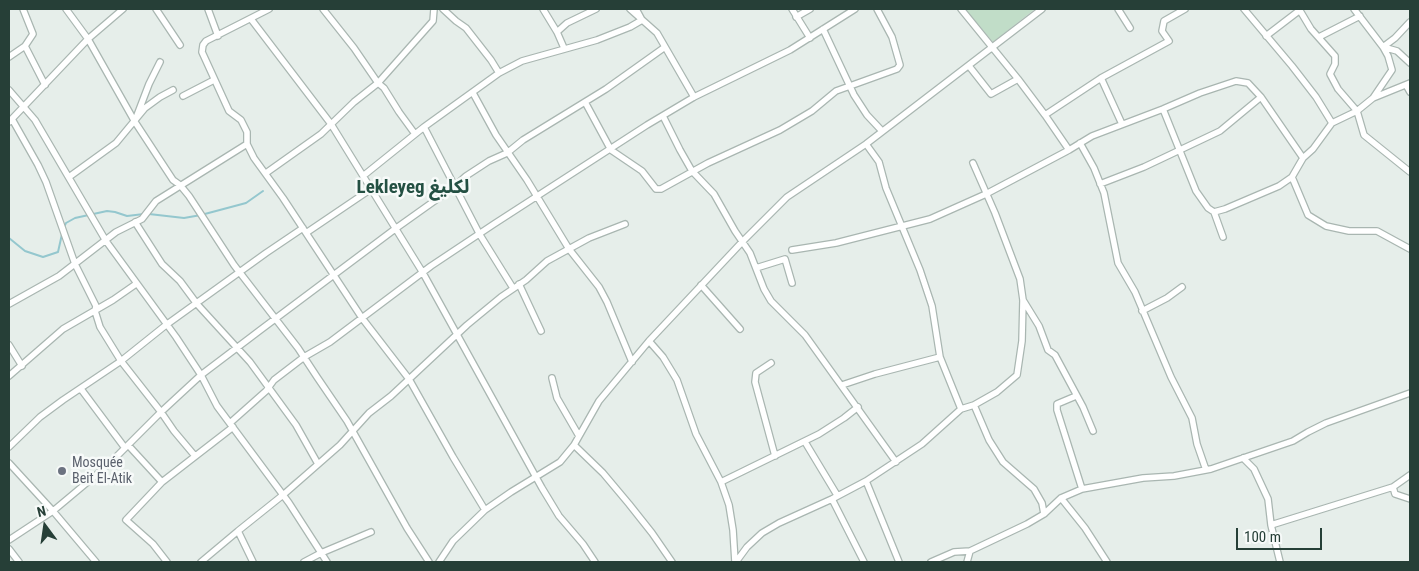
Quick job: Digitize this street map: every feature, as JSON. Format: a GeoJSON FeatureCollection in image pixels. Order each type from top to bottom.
{"type":"FeatureCollection","features":[{"type":"Feature","properties":{"kind":"street"},"geometry":{"type":"LineString","coordinates":[[9,57],[24,46],[33,34],[23,9]]}},
{"type":"Feature","properties":{"kind":"street"},"geometry":{"type":"LineString","coordinates":[[66,9],[88,39],[135,122],[173,180],[180,185],[239,272],[304,357],[352,431],[407,528],[429,562]]}},
{"type":"Feature","properties":{"kind":"street"},"geometry":{"type":"LineString","coordinates":[[123,9],[88,39],[10,120],[38,164],[46,182],[75,264],[96,306],[95,311],[100,327],[121,361],[174,431],[196,456]]}},
{"type":"Feature","properties":{"kind":"street"},"geometry":{"type":"LineString","coordinates":[[156,9],[180,45]]}},
{"type":"Feature","properties":{"kind":"street"},"geometry":{"type":"LineString","coordinates":[[208,9],[218,36]]}},
{"type":"Feature","properties":{"kind":"street"},"geometry":{"type":"LineString","coordinates":[[323,9],[354,48],[378,83],[384,88],[415,134]]}},
{"type":"Feature","properties":{"kind":"street"},"geometry":{"type":"LineString","coordinates":[[266,173],[321,134],[354,102],[378,83],[433,21],[434,9]]}},
{"type":"Feature","properties":{"kind":"street"},"geometry":{"type":"LineString","coordinates":[[444,9],[466,28],[499,73]]}},
{"type":"Feature","properties":{"kind":"street"},"geometry":{"type":"LineString","coordinates":[[543,9],[558,32],[564,48]]}},
{"type":"Feature","properties":{"kind":"street"},"geometry":{"type":"LineString","coordinates":[[558,32],[566,23],[596,9]]}},
{"type":"Feature","properties":{"kind":"street"},"geometry":{"type":"LineString","coordinates":[[630,9],[657,33],[694,96]]}},
{"type":"Feature","properties":{"kind":"street"},"geometry":{"type":"LineString","coordinates":[[636,9],[642,20]]}},
{"type":"Feature","properties":{"kind":"street"},"geometry":{"type":"LineString","coordinates":[[792,9],[810,38]]}},
{"type":"Feature","properties":{"kind":"street"},"geometry":{"type":"LineString","coordinates":[[796,18],[810,9]]}},
{"type":"Feature","properties":{"kind":"street"},"geometry":{"type":"LineString","coordinates":[[166,562],[153,544],[126,520],[162,482],[196,456],[231,425],[274,380],[304,357],[330,342],[423,272],[694,96],[790,50],[855,9]]}},
{"type":"Feature","properties":{"kind":"street"},"geometry":{"type":"LineString","coordinates":[[585,102],[611,150],[642,171],[656,189],[661,189],[692,171],[780,130],[812,111],[836,91],[897,69],[900,65],[892,37],[877,9]]}},
{"type":"Feature","properties":{"kind":"street"},"geometry":{"type":"LineString","coordinates":[[961,9],[1018,79],[1069,150]]}},
{"type":"Feature","properties":{"kind":"street"},"geometry":{"type":"LineString","coordinates":[[439,562],[453,541],[486,510],[560,462],[574,445],[599,401],[649,341],[787,197],[866,144],[1042,9]]}},
{"type":"Feature","properties":{"kind":"street"},"geometry":{"type":"LineString","coordinates":[[1118,9],[1130,28]]}},
{"type":"Feature","properties":{"kind":"street"},"geometry":{"type":"LineString","coordinates":[[1045,115],[1101,78],[1169,41],[1162,31],[1164,21],[1184,9]]}},
{"type":"Feature","properties":{"kind":"street"},"geometry":{"type":"LineString","coordinates":[[1244,9],[1316,97],[1332,123]]}},
{"type":"Feature","properties":{"kind":"street"},"geometry":{"type":"LineString","coordinates":[[1354,9],[1384,47],[1392,70],[1373,98]]}},
{"type":"Feature","properties":{"kind":"street"},"geometry":{"type":"LineString","coordinates":[[266,10],[206,41],[202,52],[214,80],[229,111],[241,120],[247,132],[247,144],[254,158],[266,173],[362,318],[409,379],[453,457],[486,510]]}},
{"type":"Feature","properties":{"kind":"street"},"geometry":{"type":"LineString","coordinates":[[1266,36],[1299,10],[1311,29],[1336,56],[1335,64],[1330,74],[1338,89],[1356,111],[1364,135],[1410,172]]}},
{"type":"Feature","properties":{"kind":"street"},"geometry":{"type":"LineString","coordinates":[[1319,36],[1360,16]]}},
{"type":"Feature","properties":{"kind":"street"},"geometry":{"type":"LineString","coordinates":[[251,19],[331,124],[423,272],[560,516],[596,562]]}},
{"type":"Feature","properties":{"kind":"street"},"geometry":{"type":"LineString","coordinates":[[363,176],[424,127],[499,73],[522,61],[597,40],[630,28],[642,20]]}},
{"type":"Feature","properties":{"kind":"street"},"geometry":{"type":"LineString","coordinates":[[1384,47],[1410,22]]}},
{"type":"Feature","properties":{"kind":"street"},"geometry":{"type":"LineString","coordinates":[[823,29],[850,87],[868,115],[882,131]]}},
{"type":"Feature","properties":{"kind":"street"},"geometry":{"type":"LineString","coordinates":[[24,46],[45,85]]}},
{"type":"Feature","properties":{"kind":"street"},"geometry":{"type":"LineString","coordinates":[[9,540],[53,511],[108,465],[201,375],[276,318],[454,187],[466,176],[585,102],[665,47]]}},
{"type":"Feature","properties":{"kind":"street"},"geometry":{"type":"LineString","coordinates":[[1384,47],[1397,51],[1410,63]]}},
{"type":"Feature","properties":{"kind":"street"},"geometry":{"type":"LineString","coordinates":[[135,122],[149,84],[160,62]]}},
{"type":"Feature","properties":{"kind":"street"},"geometry":{"type":"LineString","coordinates":[[969,66],[991,94],[1018,79]]}},
{"type":"Feature","properties":{"kind":"street"},"geometry":{"type":"LineString","coordinates":[[1101,78],[1122,124]]}},
{"type":"Feature","properties":{"kind":"street"},"geometry":{"type":"LineString","coordinates":[[183,96],[214,80]]}},
{"type":"Feature","properties":{"kind":"street"},"geometry":{"type":"LineString","coordinates":[[792,250],[836,243],[930,219],[986,194],[1092,136],[1200,93],[1236,81],[1248,83],[1261,97],[1303,158]]}},
{"type":"Feature","properties":{"kind":"street"},"geometry":{"type":"LineString","coordinates":[[1214,212],[1265,193],[1292,177],[1303,158],[1313,149],[1332,123],[1356,111],[1373,98],[1408,84],[1410,92]]}},
{"type":"Feature","properties":{"kind":"street"},"geometry":{"type":"LineString","coordinates":[[9,90],[34,120],[106,241],[201,375],[217,406],[283,495],[327,562]]}},
{"type":"Feature","properties":{"kind":"street"},"geometry":{"type":"LineString","coordinates":[[69,177],[116,143],[145,108],[173,90]]}},
{"type":"Feature","properties":{"kind":"street"},"geometry":{"type":"LineString","coordinates":[[473,92],[507,152],[569,249],[599,287],[632,362]]}},
{"type":"Feature","properties":{"kind":"street"},"geometry":{"type":"LineString","coordinates":[[1100,184],[1220,131],[1261,97]]}},
{"type":"Feature","properties":{"kind":"street"},"geometry":{"type":"LineString","coordinates":[[1163,109],[1196,191],[1208,208],[1214,212],[1223,237]]}},
{"type":"Feature","properties":{"kind":"street"},"geometry":{"type":"LineString","coordinates":[[663,116],[692,171],[714,194],[734,231],[750,252],[764,289],[772,301],[805,335],[896,462]]}},
{"type":"Feature","properties":{"kind":"street"},"geometry":{"type":"LineString","coordinates":[[424,127],[480,235],[516,286],[541,331]]}},
{"type":"Feature","properties":{"kind":"street"},"geometry":{"type":"LineString","coordinates":[[1080,143],[1094,168],[1104,193],[1118,263],[1135,292],[1171,377],[1192,418],[1197,444],[1206,470]]}},
{"type":"Feature","properties":{"kind":"street"},"geometry":{"type":"LineString","coordinates":[[9,304],[59,276],[116,232],[142,219],[156,201],[247,144]]}},
{"type":"Feature","properties":{"kind":"street"},"geometry":{"type":"LineString","coordinates":[[866,144],[879,162],[886,188],[920,270],[932,306],[940,357],[961,409]]}},
{"type":"Feature","properties":{"kind":"street"},"geometry":{"type":"LineString","coordinates":[[736,562],[747,547],[762,533],[866,481],[922,444],[961,409],[974,405],[997,392],[1017,375],[1022,341],[1023,300],[1020,279],[995,212],[973,163]]}},
{"type":"Feature","properties":{"kind":"street"},"geometry":{"type":"LineString","coordinates":[[1292,177],[1308,215],[1326,226],[1349,231],[1376,231],[1410,248]]}},
{"type":"Feature","properties":{"kind":"street"},"geometry":{"type":"LineString","coordinates":[[9,446],[40,417],[121,361],[166,325],[239,272],[371,189]]}},
{"type":"Feature","properties":{"kind":"street"},"geometry":{"type":"LineString","coordinates":[[135,222],[162,264],[180,281],[197,304],[238,347],[269,387],[296,425],[318,464]]}},
{"type":"Feature","properties":{"kind":"street"},"geometry":{"type":"LineString","coordinates":[[201,562],[283,495],[340,445],[369,413],[457,335],[547,261],[589,238],[625,224]]}},
{"type":"Feature","properties":{"kind":"street"},"geometry":{"type":"LineString","coordinates":[[756,268],[785,259],[792,283]]}},
{"type":"Feature","properties":{"kind":"street"},"geometry":{"type":"LineString","coordinates":[[9,376],[63,329],[113,300],[136,284]]}},
{"type":"Feature","properties":{"kind":"street"},"geometry":{"type":"LineString","coordinates":[[701,285],[740,329]]}},
{"type":"Feature","properties":{"kind":"street"},"geometry":{"type":"LineString","coordinates":[[1142,311],[1182,288]]}},
{"type":"Feature","properties":{"kind":"street"},"geometry":{"type":"LineString","coordinates":[[1023,300],[1039,326],[1048,350],[1055,355],[1093,431]]}},
{"type":"Feature","properties":{"kind":"street"},"geometry":{"type":"LineString","coordinates":[[649,341],[663,357],[677,380],[696,434],[721,482],[729,505],[736,562]]}},
{"type":"Feature","properties":{"kind":"street"},"geometry":{"type":"LineString","coordinates":[[9,345],[22,366]]}},
{"type":"Feature","properties":{"kind":"street"},"geometry":{"type":"LineString","coordinates":[[842,386],[875,374],[940,357]]}},
{"type":"Feature","properties":{"kind":"street"},"geometry":{"type":"LineString","coordinates":[[771,363],[756,374],[755,382],[775,456]]}},
{"type":"Feature","properties":{"kind":"street"},"geometry":{"type":"LineString","coordinates":[[552,378],[557,398],[578,436]]}},
{"type":"Feature","properties":{"kind":"street"},"geometry":{"type":"LineString","coordinates":[[81,389],[126,447],[162,482]]}},
{"type":"Feature","properties":{"kind":"street"},"geometry":{"type":"LineString","coordinates":[[931,562],[954,552],[970,551],[1027,524],[1044,514],[1061,498],[1082,489],[1143,478],[1174,476],[1206,470],[1293,442],[1326,423],[1410,393]]}},
{"type":"Feature","properties":{"kind":"street"},"geometry":{"type":"LineString","coordinates":[[1076,396],[1057,404],[1057,410],[1082,489]]}},
{"type":"Feature","properties":{"kind":"street"},"geometry":{"type":"LineString","coordinates":[[974,405],[989,440],[1003,462],[1034,489],[1042,503],[1044,514]]}},
{"type":"Feature","properties":{"kind":"street"},"geometry":{"type":"LineString","coordinates":[[721,482],[805,442],[858,407]]}},
{"type":"Feature","properties":{"kind":"street"},"geometry":{"type":"LineString","coordinates":[[805,442],[835,497],[864,562]]}},
{"type":"Feature","properties":{"kind":"street"},"geometry":{"type":"LineString","coordinates":[[574,445],[603,473],[629,504],[652,532],[672,562]]}},
{"type":"Feature","properties":{"kind":"street"},"geometry":{"type":"LineString","coordinates":[[1243,458],[1254,469],[1268,499],[1271,525],[1280,562]]}},
{"type":"Feature","properties":{"kind":"street"},"geometry":{"type":"LineString","coordinates":[[9,464],[53,511],[96,562]]}},
{"type":"Feature","properties":{"kind":"street"},"geometry":{"type":"LineString","coordinates":[[1271,525],[1393,487],[1410,476]]}},
{"type":"Feature","properties":{"kind":"street"},"geometry":{"type":"LineString","coordinates":[[866,481],[899,562]]}},
{"type":"Feature","properties":{"kind":"street"},"geometry":{"type":"LineString","coordinates":[[1393,487],[1395,494],[1410,499]]}},
{"type":"Feature","properties":{"kind":"street"},"geometry":{"type":"LineString","coordinates":[[1061,498],[1085,528],[1107,562]]}},
{"type":"Feature","properties":{"kind":"street"},"geometry":{"type":"LineString","coordinates":[[238,531],[253,562]]}},
{"type":"Feature","properties":{"kind":"street"},"geometry":{"type":"LineString","coordinates":[[304,562],[371,532]]}},
{"type":"Feature","properties":{"kind":"street"},"geometry":{"type":"LineString","coordinates":[[9,549],[19,562]]}},
{"type":"Feature","properties":{"kind":"street"},"geometry":{"type":"LineString","coordinates":[[967,562],[970,551]]}},
{"type":"Feature","properties":{"kind":"green space"},"geometry":{"type":"Polygon","coordinates":[[[965,9],[1035,9],[993,42],[965,9]]]}},
{"type":"Feature","properties":{"kind":"waterway"},"geometry":{"type":"LineString","coordinates":[[149,214],[184,218],[201,215],[246,203],[263,191]]}},
{"type":"Feature","properties":{"kind":"waterway"},"geometry":{"type":"LineString","coordinates":[[64,227],[66,223],[75,218],[107,211],[127,216],[144,214]]}},
{"type":"Feature","properties":{"kind":"waterway"},"geometry":{"type":"LineString","coordinates":[[9,238],[25,251],[43,257],[58,252],[62,234]]}},
{"type":"Feature","properties":{"kind":"place","name":"Mosquée Beit El-Atik"},"geometry":{"type":"Point","coordinates":[62,471]}},
{"type":"Feature","properties":{"kind":"district","name":"Lekleyeg لكليغ"},"geometry":{"type":"Point","coordinates":[413,188]}}]}
